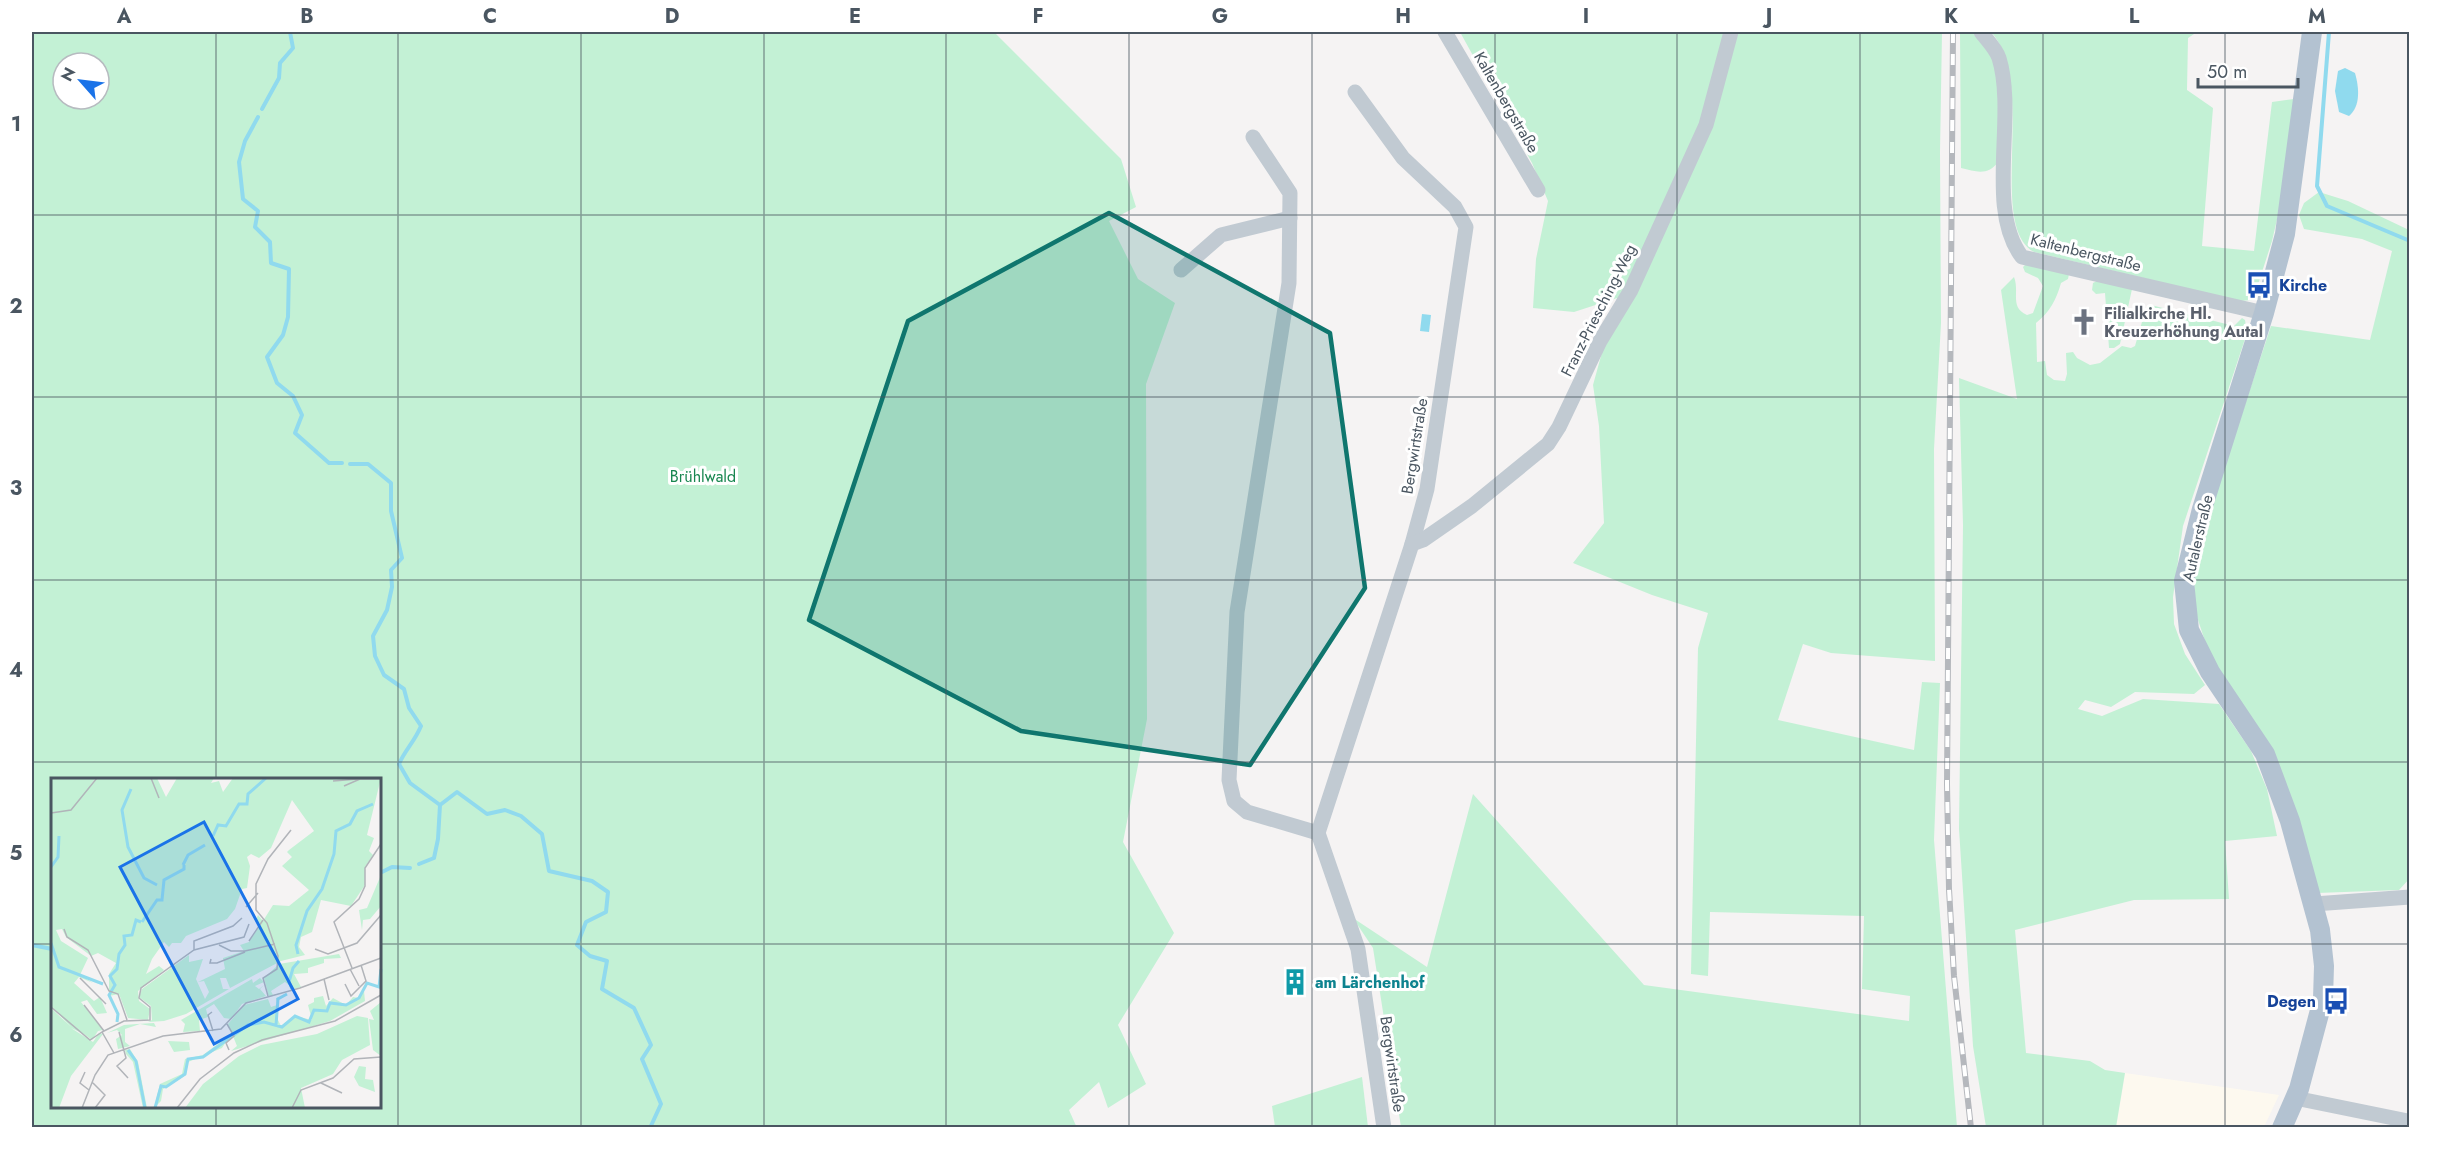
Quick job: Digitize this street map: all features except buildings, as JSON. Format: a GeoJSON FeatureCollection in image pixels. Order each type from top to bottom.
{"type":"FeatureCollection","features":[{"type":"Feature","properties":{"kind":"main road","name":"Autalerstraße"},"geometry":{"type":"LineString","coordinates":[[2282,1128],[2295,1098],[2324,999],[2324,966],[2320,930],[2290,821],[2265,754],[2210,672],[2189,630],[2184,581],[2202,509],[2264,313],[2284,234],[2312,32]]}},
{"type":"Feature","properties":{"kind":"street","name":"Kaltenbergstraße"},"geometry":{"type":"LineString","coordinates":[[1445,32],[1538,190]]}},
{"type":"Feature","properties":{"kind":"street","name":"Franz-Priesching-Weg"},"geometry":{"type":"LineString","coordinates":[[1412,544],[1423,540],[1472,506],[1548,444],[1559,427],[1600,341],[1631,290],[1706,125],[1731,32]]}},
{"type":"Feature","properties":{"kind":"street","name":"Kaltenbergstraße"},"geometry":{"type":"LineString","coordinates":[[1981,32],[1998,56],[2005,84],[2006,217],[2012,244],[2022,257],[2264,313]]}},
{"type":"Feature","properties":{"kind":"street","name":"Bergwirtstraße"},"geometry":{"type":"LineString","coordinates":[[1355,92],[1402,158],[1455,207],[1466,227],[1427,489],[1412,544],[1318,833],[1358,949],[1384,1128]]}},
{"type":"Feature","properties":{"kind":"street"},"geometry":{"type":"LineString","coordinates":[[1253,137],[1290,193],[1289,284],[1238,612],[1229,780],[1234,801],[1247,812],[1318,833]]}},
{"type":"Feature","properties":{"kind":"street"},"geometry":{"type":"LineString","coordinates":[[1181,270],[1221,235],[1290,218]]}},
{"type":"Feature","properties":{"kind":"street"},"geometry":{"type":"LineString","coordinates":[[2314,904],[2409,897]]}},
{"type":"Feature","properties":{"kind":"street"},"geometry":{"type":"LineString","coordinates":[[2295,1098],[2408,1121]]}},
{"type":"Feature","properties":{"kind":"highlighted area"},"geometry":{"type":"Polygon","coordinates":[[[1109,213],[1330,333],[1365,588],[1250,765],[1021,731],[809,620],[908,321],[1109,213]]]}},
{"type":"Feature","properties":{"kind":"shaded area"},"geometry":{"type":"Polygon","coordinates":[[[2125,1073],[2279,1095],[2264,1127],[2116,1128],[2125,1073]]]}},
{"type":"Feature","properties":{"kind":"green space","name":"Brühlwald"},"geometry":{"type":"Polygon","coordinates":[[[32,32],[994,32],[1121,159],[1136,207],[1109,221],[1138,279],[1175,303],[1146,384],[1147,719],[1123,842],[1174,933],[1118,1025],[1146,1084],[1108,1108],[1099,1082],[1069,1110],[1077,1128],[32,1127],[32,32]]]}},
{"type":"Feature","properties":{"kind":"green space"},"geometry":{"type":"Polygon","coordinates":[[[1460,32],[1942,32],[1941,323],[1934,449],[1935,661],[1831,653],[1803,644],[1778,720],[1914,750],[1922,682],[1940,683],[1934,840],[1957,1127],[1401,1127],[1373,948],[1353,918],[1427,967],[1473,794],[1644,985],[1909,1021],[1910,996],[1862,989],[1864,916],[1710,912],[1708,976],[1691,974],[1698,648],[1708,613],[1652,595],[1573,563],[1604,523],[1599,426],[1593,385],[1617,298],[1574,312],[1533,308],[1536,259],[1548,201],[1532,163],[1460,32]]]}},
{"type":"Feature","properties":{"kind":"green space"},"geometry":{"type":"Polygon","coordinates":[[[1960,32],[1972,32],[1991,55],[1998,80],[1999,161],[1991,169],[1982,172],[1961,168],[1960,32]]]}},
{"type":"Feature","properties":{"kind":"green space"},"geometry":{"type":"Polygon","coordinates":[[[1991,32],[2197,32],[2188,38],[2187,90],[2213,108],[2202,246],[2254,251],[2272,102],[2294,99],[2279,211],[2253,300],[2240,301],[2034,252],[2020,237],[2014,214],[2011,84],[2004,55],[1991,32]]]}},
{"type":"Feature","properties":{"kind":"green space"},"geometry":{"type":"Polygon","coordinates":[[[2319,192],[2348,201],[2409,230],[2410,878],[2399,890],[2317,893],[2311,874],[2210,656],[2195,611],[2194,577],[2201,537],[2271,326],[2370,340],[2392,251],[2362,239],[2304,229],[2299,215],[2304,203],[2319,192]]]}},
{"type":"Feature","properties":{"kind":"green space"},"geometry":{"type":"Polygon","coordinates":[[[2026,264],[2069,274],[2068,279],[2061,283],[2049,310],[2036,323],[2037,362],[2045,361],[2047,375],[2054,380],[2065,381],[2066,353],[2073,352],[2077,358],[2090,365],[2100,363],[2122,346],[2131,348],[2135,346],[2146,308],[2151,305],[2234,326],[2242,318],[2245,320],[2247,333],[2183,526],[2173,597],[2174,624],[2185,654],[2205,685],[2194,694],[2135,692],[2111,707],[2085,700],[2078,709],[2102,716],[2143,699],[2219,704],[2251,751],[2267,789],[2277,836],[2225,841],[2229,899],[2134,900],[2015,930],[2026,1053],[2090,1061],[2105,1070],[2125,1073],[2116,1127],[1986,1127],[1973,1046],[1959,829],[1963,525],[1959,378],[2017,399],[2001,290],[2014,277],[2018,308],[2027,315],[2033,313],[2043,286],[2038,278],[2025,272],[2023,267],[2026,264]]]}},
{"type":"Feature","properties":{"kind":"green space"},"geometry":{"type":"Polygon","coordinates":[[[2097,281],[2132,289],[2120,344],[2114,348],[2109,348],[2105,293],[2096,294],[2092,290],[2093,283],[2097,281]]]}},
{"type":"Feature","properties":{"kind":"green space"},"geometry":{"type":"Polygon","coordinates":[[[1362,1077],[1368,1127],[1275,1127],[1272,1106],[1362,1077]]]}},
{"type":"Feature","properties":{"kind":"water"},"geometry":{"type":"Polygon","coordinates":[[[2345,68],[2355,73],[2358,90],[2356,107],[2349,116],[2339,112],[2335,91],[2338,71],[2345,68]]]}},
{"type":"Feature","properties":{"kind":"water"},"geometry":{"type":"Polygon","coordinates":[[[1422,314],[1431,315],[1429,332],[1420,331],[1422,314]]]}},
{"type":"Feature","properties":{"kind":"waterway"},"geometry":{"type":"LineString","coordinates":[[262,109],[279,78],[280,63],[293,48],[290,32]]}},
{"type":"Feature","properties":{"kind":"waterway"},"geometry":{"type":"LineString","coordinates":[[2329,32],[2317,186],[2327,206],[2410,241]]}},
{"type":"Feature","properties":{"kind":"waterway"},"geometry":{"type":"LineString","coordinates":[[258,117],[245,141],[239,162],[243,199],[258,211],[255,227],[270,242],[271,263],[289,269],[288,317],[283,335],[267,357],[277,383],[293,396],[302,415],[295,433],[329,463],[342,463]]}},
{"type":"Feature","properties":{"kind":"waterway"},"geometry":{"type":"LineString","coordinates":[[350,464],[368,464],[391,483],[391,511],[402,558],[391,570],[392,587],[387,610],[373,636],[375,656],[384,675],[404,689],[409,708],[421,726],[399,764],[410,783],[440,805],[457,792],[487,814],[505,810],[521,816],[542,834],[549,871],[592,881],[608,892],[606,912],[586,922],[577,945],[590,956],[607,961],[602,989],[634,1008],[651,1045],[642,1059],[661,1104],[650,1128]]}},
{"type":"Feature","properties":{"kind":"waterway"},"geometry":{"type":"LineString","coordinates":[[419,864],[434,858],[438,839],[440,805]]}},
{"type":"Feature","properties":{"kind":"waterway"},"geometry":{"type":"LineString","coordinates":[[381,872],[392,867],[410,868]]}},
{"type":"Feature","properties":{"kind":"waterway"},"geometry":{"type":"LineString","coordinates":[[32,945],[51,949]]}},
{"type":"Feature","properties":{"kind":"railway"},"geometry":{"type":"LineString","coordinates":[[1953,32],[1947,784],[1949,889],[1954,976],[1971,1128]]}},
{"type":"Feature","properties":{"kind":"place","name":"Kirche"},"geometry":{"type":"Point","coordinates":[2259,285]}},
{"type":"Feature","properties":{"kind":"place","name":"Filialkirche Hl. Kreuzerhöhung Autal"},"geometry":{"type":"Point","coordinates":[2084,322]}},
{"type":"Feature","properties":{"kind":"place","name":"am Lärchenhof"},"geometry":{"type":"Point","coordinates":[1295,982]}},
{"type":"Feature","properties":{"kind":"place","name":"Degen"},"geometry":{"type":"Point","coordinates":[2336,1001]}}]}
